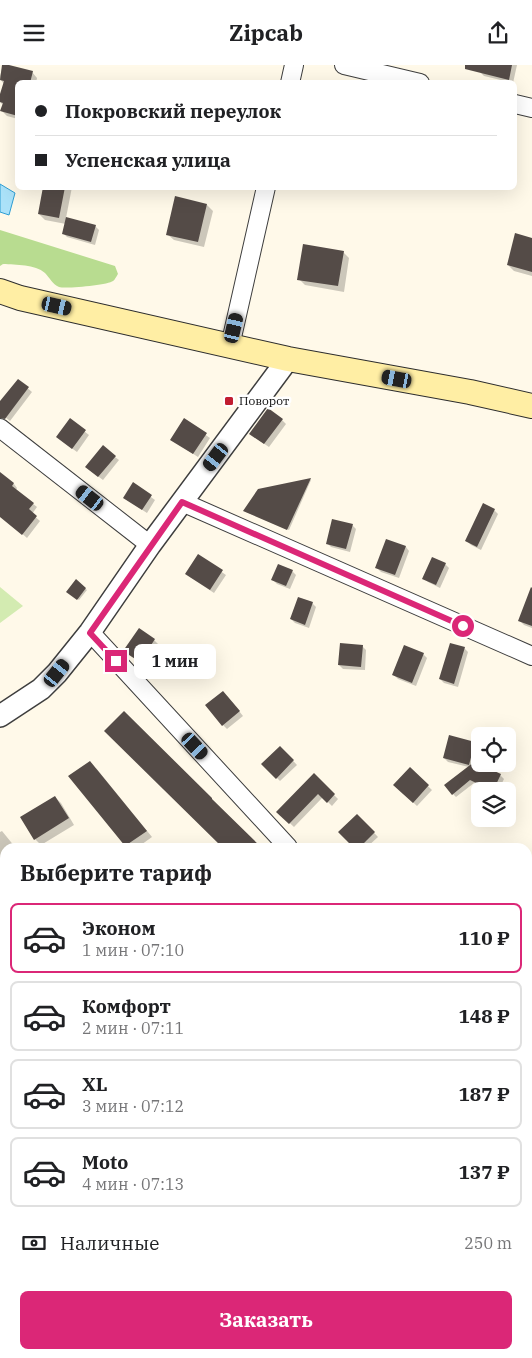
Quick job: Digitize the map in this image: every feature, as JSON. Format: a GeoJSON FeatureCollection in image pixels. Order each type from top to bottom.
{"type":"FeatureCollection","features":[{"type":"Feature","properties":{"kind":"main road"},"geometry":{"type":"LineString","coordinates":[[0,291],[20,298],[288,359],[470,392],[532,406]]}},
{"type":"Feature","properties":{"kind":"street"},"geometry":{"type":"LineString","coordinates":[[291,80],[294,65]]}},
{"type":"Feature","properties":{"kind":"street"},"geometry":{"type":"LineString","coordinates":[[344,65],[407,80]]}},
{"type":"Feature","properties":{"kind":"street"},"geometry":{"type":"LineString","coordinates":[[517,104],[532,108]]}},
{"type":"Feature","properties":{"kind":"street"},"geometry":{"type":"LineString","coordinates":[[230,346],[265,190]]}},
{"type":"Feature","properties":{"kind":"street"},"geometry":{"type":"LineString","coordinates":[[0,716],[41,689],[57,673],[90,633],[150,545],[288,359]]}},
{"type":"Feature","properties":{"kind":"street"},"geometry":{"type":"LineString","coordinates":[[0,428],[150,545]]}},
{"type":"Feature","properties":{"kind":"street"},"geometry":{"type":"LineString","coordinates":[[182,502],[532,656]]}},
{"type":"Feature","properties":{"kind":"street"},"geometry":{"type":"LineString","coordinates":[[90,633],[284,843]]}},
{"type":"Feature","properties":{"kind":"green space"},"geometry":{"type":"Polygon","coordinates":[[[0,230],[115,266],[118,274],[114,280],[103,284],[59,287],[45,273],[36,268],[25,265],[3,264],[0,266],[0,230]]]}},
{"type":"Feature","properties":{"kind":"green space"},"geometry":{"type":"Polygon","coordinates":[[[0,587],[23,606],[0,623],[0,587]]]}},
{"type":"Feature","properties":{"kind":"water"},"geometry":{"type":"Polygon","coordinates":[[[0,184],[15,193],[9,215],[0,212],[0,184]]]}},
{"type":"Feature","properties":{"kind":"building"},"geometry":{"type":"Polygon","coordinates":[[[2,65],[33,71],[31,80],[15,80],[15,115],[0,111],[3,103],[0,102],[0,94],[4,81],[0,80],[2,65]]]}},
{"type":"Feature","properties":{"kind":"building"},"geometry":{"type":"Polygon","coordinates":[[[465,65],[512,65],[509,80],[465,69],[465,65]]]}},
{"type":"Feature","properties":{"kind":"building"},"geometry":{"type":"Polygon","coordinates":[[[42,190],[64,190],[59,218],[38,214],[42,190]]]}},
{"type":"Feature","properties":{"kind":"building"},"geometry":{"type":"Polygon","coordinates":[[[175,196],[207,204],[198,242],[166,235],[175,196]]]}},
{"type":"Feature","properties":{"kind":"building"},"geometry":{"type":"Polygon","coordinates":[[[66,217],[96,225],[91,242],[62,234],[66,217]]]}},
{"type":"Feature","properties":{"kind":"building"},"geometry":{"type":"Polygon","coordinates":[[[515,233],[532,238],[532,272],[507,265],[515,233]]]}},
{"type":"Feature","properties":{"kind":"building"},"geometry":{"type":"Polygon","coordinates":[[[303,244],[344,251],[338,286],[297,280],[303,244]]]}},
{"type":"Feature","properties":{"kind":"building"},"geometry":{"type":"Polygon","coordinates":[[[18,379],[29,387],[5,419],[0,418],[0,401],[18,379]]]}},
{"type":"Feature","properties":{"kind":"building"},"geometry":{"type":"Polygon","coordinates":[[[268,408],[283,419],[264,444],[249,434],[268,408]]]}},
{"type":"Feature","properties":{"kind":"building"},"geometry":{"type":"Polygon","coordinates":[[[70,418],[86,430],[72,449],[56,437],[70,418]]]}},
{"type":"Feature","properties":{"kind":"building"},"geometry":{"type":"Polygon","coordinates":[[[184,418],[207,433],[193,454],[170,440],[184,418]]]}},
{"type":"Feature","properties":{"kind":"building"},"geometry":{"type":"Polygon","coordinates":[[[103,445],[116,456],[98,477],[85,467],[103,445]]]}},
{"type":"Feature","properties":{"kind":"building"},"geometry":{"type":"Polygon","coordinates":[[[0,472],[14,483],[12,486],[34,503],[29,509],[37,516],[22,535],[0,517],[0,472]]]}},
{"type":"Feature","properties":{"kind":"building"},"geometry":{"type":"Polygon","coordinates":[[[311,478],[287,530],[243,511],[258,489],[311,478]]]}},
{"type":"Feature","properties":{"kind":"building"},"geometry":{"type":"Polygon","coordinates":[[[133,482],[152,495],[142,510],[123,498],[133,482]]]}},
{"type":"Feature","properties":{"kind":"building"},"geometry":{"type":"Polygon","coordinates":[[[483,503],[495,509],[477,547],[465,541],[483,503]]]}},
{"type":"Feature","properties":{"kind":"building"},"geometry":{"type":"Polygon","coordinates":[[[332,519],[353,524],[346,549],[326,544],[332,519]]]}},
{"type":"Feature","properties":{"kind":"building"},"geometry":{"type":"Polygon","coordinates":[[[386,539],[406,546],[395,575],[375,568],[386,539]]]}},
{"type":"Feature","properties":{"kind":"building"},"geometry":{"type":"Polygon","coordinates":[[[198,554],[223,570],[210,590],[185,574],[198,554]]]}},
{"type":"Feature","properties":{"kind":"building"},"geometry":{"type":"Polygon","coordinates":[[[432,557],[446,563],[436,585],[422,579],[432,557]]]}},
{"type":"Feature","properties":{"kind":"building"},"geometry":{"type":"Polygon","coordinates":[[[278,564],[293,570],[286,586],[271,580],[278,564]]]}},
{"type":"Feature","properties":{"kind":"building"},"geometry":{"type":"Polygon","coordinates":[[[76,579],[86,588],[77,600],[66,592],[76,579]]]}},
{"type":"Feature","properties":{"kind":"building"},"geometry":{"type":"Polygon","coordinates":[[[532,588],[532,626],[518,621],[532,588]]]}},
{"type":"Feature","properties":{"kind":"building"},"geometry":{"type":"Polygon","coordinates":[[[298,597],[313,602],[305,625],[290,619],[298,597]]]}},
{"type":"Feature","properties":{"kind":"building"},"geometry":{"type":"Polygon","coordinates":[[[139,628],[155,639],[140,662],[123,651],[139,628]]]}},
{"type":"Feature","properties":{"kind":"building"},"geometry":{"type":"Polygon","coordinates":[[[340,643],[363,645],[361,667],[338,665],[340,643]]]}},
{"type":"Feature","properties":{"kind":"building"},"geometry":{"type":"Polygon","coordinates":[[[450,643],[465,647],[454,684],[439,679],[450,643]]]}},
{"type":"Feature","properties":{"kind":"building"},"geometry":{"type":"Polygon","coordinates":[[[404,645],[424,653],[412,683],[392,675],[404,645]]]}},
{"type":"Feature","properties":{"kind":"building"},"geometry":{"type":"Polygon","coordinates":[[[223,691],[240,711],[222,726],[205,705],[223,691]]]}},
{"type":"Feature","properties":{"kind":"building"},"geometry":{"type":"Polygon","coordinates":[[[124,711],[257,843],[218,843],[104,731],[124,711]]]}},
{"type":"Feature","properties":{"kind":"building"},"geometry":{"type":"Polygon","coordinates":[[[449,735],[471,741],[469,765],[443,758],[449,735]]]}},
{"type":"Feature","properties":{"kind":"building"},"geometry":{"type":"Polygon","coordinates":[[[280,746],[294,760],[276,779],[261,764],[280,746]]]}},
{"type":"Feature","properties":{"kind":"building"},"geometry":{"type":"Polygon","coordinates":[[[90,761],[147,831],[129,843],[123,843],[68,776],[90,761]]]}},
{"type":"Feature","properties":{"kind":"building"},"geometry":{"type":"Polygon","coordinates":[[[471,764],[471,772],[496,772],[501,774],[497,782],[474,782],[470,780],[452,795],[444,785],[471,764]]]}},
{"type":"Feature","properties":{"kind":"building"},"geometry":{"type":"Polygon","coordinates":[[[410,767],[429,785],[413,803],[393,785],[410,767]]]}},
{"type":"Feature","properties":{"kind":"building"},"geometry":{"type":"Polygon","coordinates":[[[314,773],[335,794],[327,803],[318,794],[289,824],[276,812],[314,773]]]}},
{"type":"Feature","properties":{"kind":"building"},"geometry":{"type":"Polygon","coordinates":[[[55,796],[69,818],[34,840],[20,817],[55,796]]]}},
{"type":"Feature","properties":{"kind":"building"},"geometry":{"type":"Polygon","coordinates":[[[357,814],[375,832],[364,843],[349,843],[338,832],[357,814]]]}},
{"type":"Feature","properties":{"kind":"place","name":"Поворот"},"geometry":{"type":"Point","coordinates":[229,401]}},
{"type":"Feature","properties":{"kind":"route"},"geometry":{"type":"LineString","coordinates":[[116,661],[90,633],[182,502],[463,626]]}}]}
